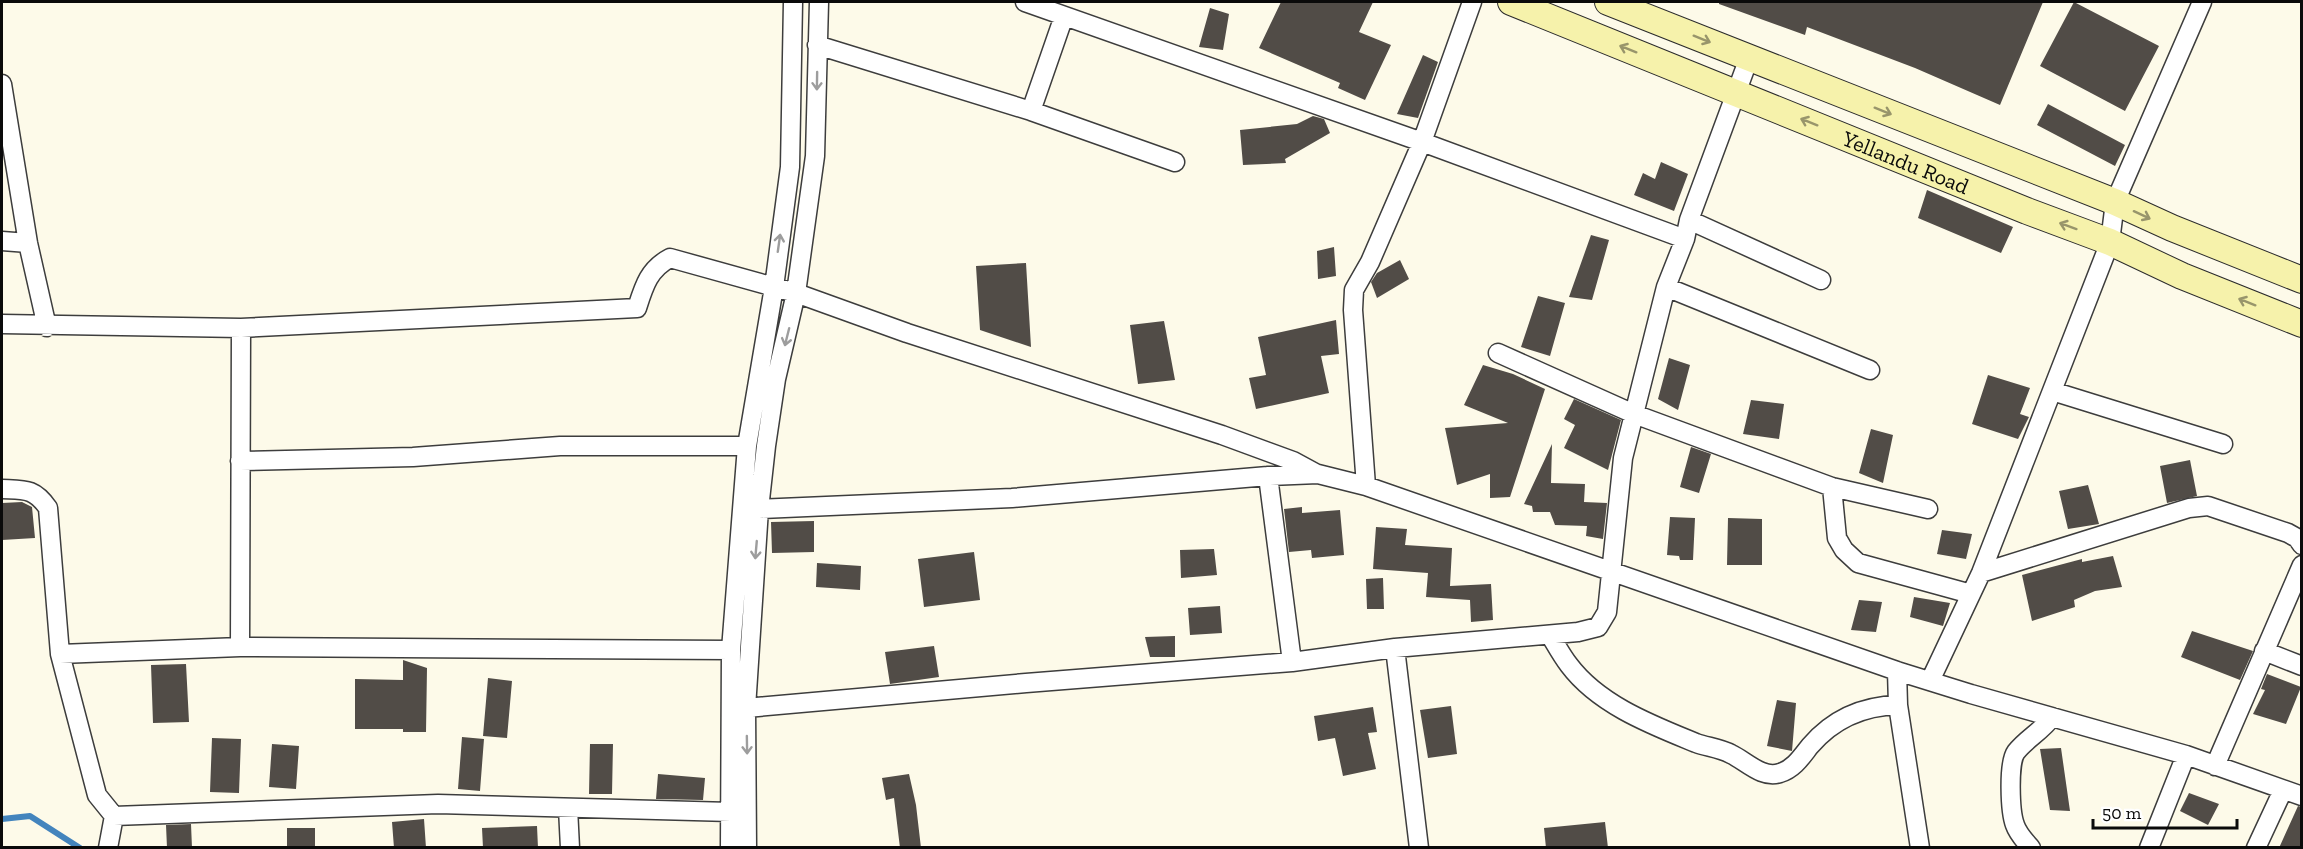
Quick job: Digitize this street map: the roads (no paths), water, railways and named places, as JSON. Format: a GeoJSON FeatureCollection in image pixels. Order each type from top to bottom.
{"type":"FeatureCollection","features":[{"type":"Feature","properties":{"kind":"main road","name":"Yellandu Road"},"geometry":{"type":"LineString","coordinates":[[1511,2],[2027,211],[2110,242],[2182,276],[2301,324]]}},
{"type":"Feature","properties":{"kind":"main road","name":"Yellandu Road"},"geometry":{"type":"LineString","coordinates":[[1608,2],[2115,202],[2172,228],[2301,280]]}},
{"type":"Feature","properties":{"kind":"street"},"geometry":{"type":"LineString","coordinates":[[730,848],[732,650],[747,446],[774,287],[790,167],[793,2]]}},
{"type":"Feature","properties":{"kind":"street"},"geometry":{"type":"LineString","coordinates":[[747,848],[746,708],[759,509],[765,446],[776,379],[796,293],[815,156],[819,2]]}},
{"type":"Feature","properties":{"kind":"street"},"geometry":{"type":"LineString","coordinates":[[1025,2],[1422,142],[1685,239]]}},
{"type":"Feature","properties":{"kind":"street"},"geometry":{"type":"LineString","coordinates":[[1366,486],[1353,290],[1370,262],[1422,142],[1472,2]]}},
{"type":"Feature","properties":{"kind":"street"},"geometry":{"type":"LineString","coordinates":[[1930,681],[1981,573],[2110,242],[2115,202],[2202,2]]}},
{"type":"Feature","properties":{"kind":"street"},"geometry":{"type":"LineString","coordinates":[[1031,111],[1064,16]]}},
{"type":"Feature","properties":{"kind":"street"},"geometry":{"type":"LineString","coordinates":[[817,45],[1031,111],[1175,162]]}},
{"type":"Feature","properties":{"kind":"street"},"geometry":{"type":"LineString","coordinates":[[746,708],[1292,662],[1395,648],[1578,632],[1598,627],[1606,612],[1623,458],[1666,287],[1749,58]]}},
{"type":"Feature","properties":{"kind":"street"},"geometry":{"type":"LineString","coordinates":[[2,84],[28,243],[47,327]]}},
{"type":"Feature","properties":{"kind":"street"},"geometry":{"type":"LineString","coordinates":[[1689,220],[1821,280]]}},
{"type":"Feature","properties":{"kind":"street"},"geometry":{"type":"LineString","coordinates":[[2,241],[28,243]]}},
{"type":"Feature","properties":{"kind":"street"},"geometry":{"type":"LineString","coordinates":[[2,324],[47,327],[241,328],[637,308],[646,283],[658,264],[670,258],[796,293],[907,333],[1222,435],[1293,461],[1318,474],[1366,486],[1930,681],[2186,755],[2301,796]]}},
{"type":"Feature","properties":{"kind":"street"},"geometry":{"type":"LineString","coordinates":[[1666,287],[1870,370]]}},
{"type":"Feature","properties":{"kind":"street"},"geometry":{"type":"LineString","coordinates":[[240,647],[241,328]]}},
{"type":"Feature","properties":{"kind":"street"},"geometry":{"type":"LineString","coordinates":[[1498,353],[1634,414],[1832,487],[1928,509]]}},
{"type":"Feature","properties":{"kind":"street"},"geometry":{"type":"LineString","coordinates":[[2052,391],[2223,444]]}},
{"type":"Feature","properties":{"kind":"street"},"geometry":{"type":"LineString","coordinates":[[240,461],[413,457],[560,446],[747,446]]}},
{"type":"Feature","properties":{"kind":"street"},"geometry":{"type":"LineString","coordinates":[[759,509],[1012,498],[1318,474]]}},
{"type":"Feature","properties":{"kind":"street"},"geometry":{"type":"LineString","coordinates":[[1268,477],[1292,662]]}},
{"type":"Feature","properties":{"kind":"street"},"geometry":{"type":"LineString","coordinates":[[1832,487],[1837,538],[1844,550],[1858,563],[1971,594]]}},
{"type":"Feature","properties":{"kind":"street"},"geometry":{"type":"LineString","coordinates":[[2,489],[23,490],[39,495],[48,508],[60,654],[97,795],[114,816],[108,848]]}},
{"type":"Feature","properties":{"kind":"street"},"geometry":{"type":"LineString","coordinates":[[1981,573],[2189,508],[2208,506],[2288,532],[2297,538],[2301,545]]}},
{"type":"Feature","properties":{"kind":"street"},"geometry":{"type":"LineString","coordinates":[[2215,766],[2301,565]]}},
{"type":"Feature","properties":{"kind":"street"},"geometry":{"type":"LineString","coordinates":[[1550,634],[1569,666],[1614,705],[1698,743],[1730,753],[1764,773],[1780,773],[1797,763],[1812,744],[1843,719],[1861,710],[1898,705]]}},
{"type":"Feature","properties":{"kind":"street"},"geometry":{"type":"LineString","coordinates":[[60,654],[240,647],[732,650]]}},
{"type":"Feature","properties":{"kind":"street"},"geometry":{"type":"LineString","coordinates":[[1395,648],[1419,848]]}},
{"type":"Feature","properties":{"kind":"street"},"geometry":{"type":"LineString","coordinates":[[2264,651],[2301,666]]}},
{"type":"Feature","properties":{"kind":"street"},"geometry":{"type":"LineString","coordinates":[[1897,670],[1898,705],[1920,848]]}},
{"type":"Feature","properties":{"kind":"street"},"geometry":{"type":"LineString","coordinates":[[2031,848],[2019,835],[2013,820],[2011,766],[2014,755],[2020,747],[2044,727],[2052,717]]}},
{"type":"Feature","properties":{"kind":"street"},"geometry":{"type":"LineString","coordinates":[[2149,848],[2186,755]]}},
{"type":"Feature","properties":{"kind":"street"},"geometry":{"type":"LineString","coordinates":[[2256,848],[2283,790]]}},
{"type":"Feature","properties":{"kind":"street"},"geometry":{"type":"LineString","coordinates":[[114,816],[438,804],[731,812]]}},
{"type":"Feature","properties":{"kind":"street"},"geometry":{"type":"LineString","coordinates":[[568,808],[570,848]]}},
{"type":"Feature","properties":{"kind":"waterway"},"geometry":{"type":"LineString","coordinates":[[2,819],[30,816],[80,848]]}}]}
